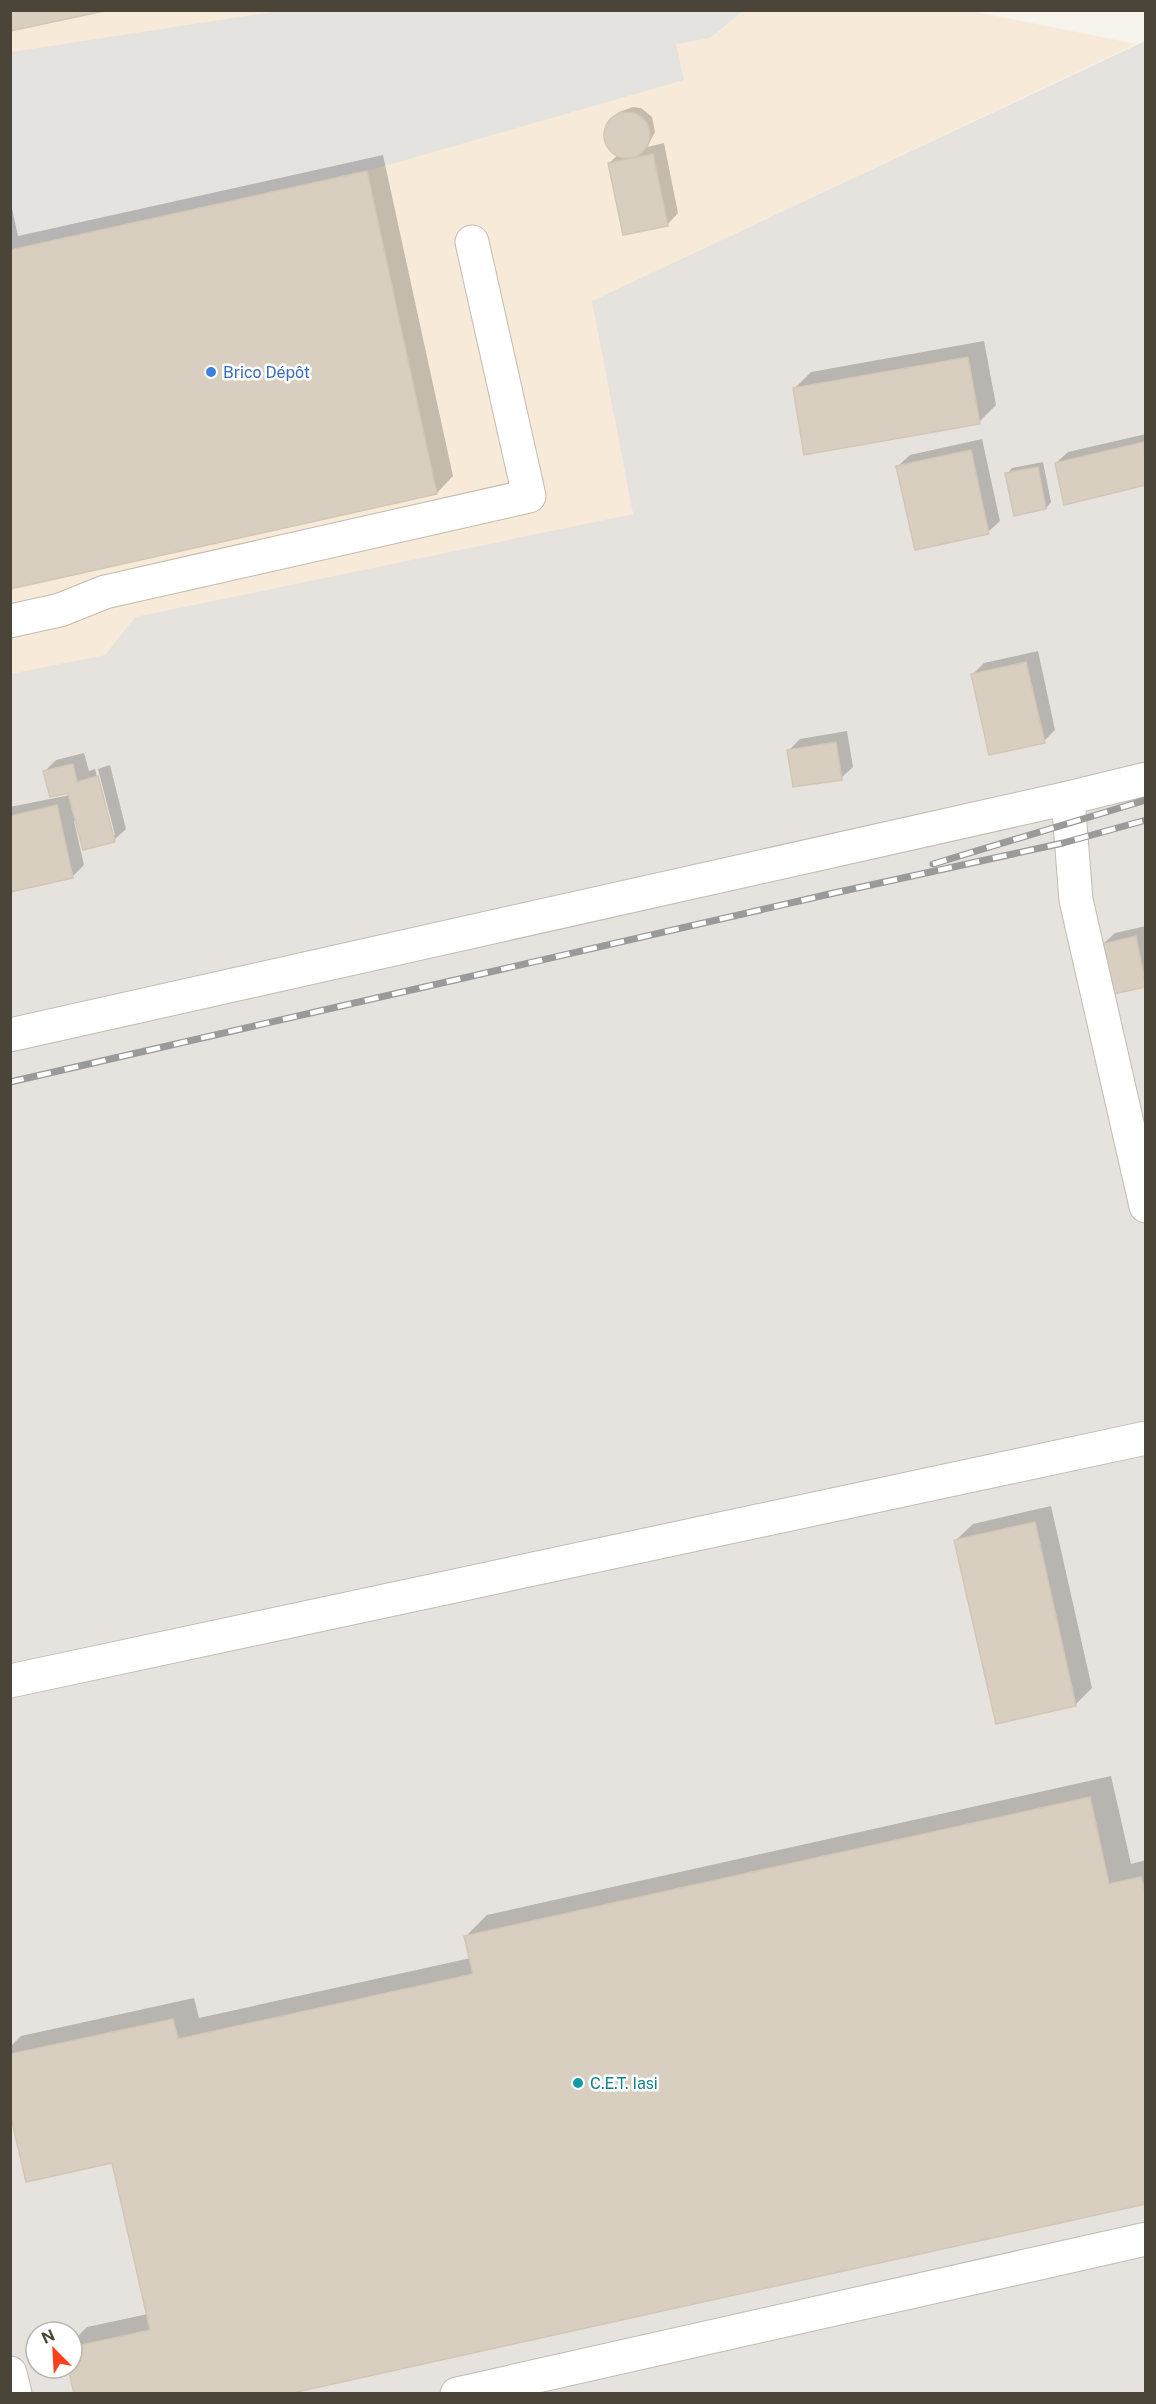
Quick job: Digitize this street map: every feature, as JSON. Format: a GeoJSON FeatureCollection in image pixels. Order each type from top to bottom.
{"type":"FeatureCollection","features":[{"type":"Feature","properties":{"kind":"lane"},"geometry":{"type":"LineString","coordinates":[[10,621],[60,610],[105,592],[529,496],[472,242]]}},
{"type":"Feature","properties":{"kind":"lane"},"geometry":{"type":"LineString","coordinates":[[10,1035],[1146,779]]}},
{"type":"Feature","properties":{"kind":"lane"},"geometry":{"type":"LineString","coordinates":[[1068,798],[1076,900],[1146,1206]]}},
{"type":"Feature","properties":{"kind":"lane"},"geometry":{"type":"LineString","coordinates":[[10,1681],[1146,1438]]}},
{"type":"Feature","properties":{"kind":"lane"},"geometry":{"type":"LineString","coordinates":[[457,2394],[1146,2240]]}},
{"type":"Feature","properties":{"kind":"lane"},"geometry":{"type":"LineString","coordinates":[[10,2373],[15,2394]]}},
{"type":"Feature","properties":{"kind":"shaded area"},"geometry":{"type":"Polygon","coordinates":[[[966,10],[1136,44],[593,301],[633,514],[135,617],[105,655],[11,674],[11,11],[966,10]]]}},
{"type":"Feature","properties":{"kind":"shaded area"},"geometry":{"type":"Polygon","coordinates":[[[279,11],[743,11],[710,38],[676,44],[684,80],[367,171],[11,250],[11,52],[279,11]]]}},
{"type":"Feature","properties":{"kind":"shaded area"},"geometry":{"type":"Polygon","coordinates":[[[1145,41],[1145,2393],[11,2393],[10,674],[105,655],[135,617],[633,514],[592,301],[1145,41]]]}},
{"type":"Feature","properties":{"kind":"building"},"geometry":{"type":"Polygon","coordinates":[[[10,10],[109,10],[10,31],[10,10]]]}},
{"type":"Feature","properties":{"kind":"building"},"geometry":{"type":"Polygon","coordinates":[[[627,112],[636,113],[644,118],[649,126],[649,144],[644,152],[636,157],[627,158],[618,157],[610,152],[605,144],[604,135],[605,126],[610,118],[618,113],[627,112]]]}},
{"type":"Feature","properties":{"kind":"building"},"geometry":{"type":"Polygon","coordinates":[[[653,154],[668,226],[623,235],[608,163],[653,154]]]}},
{"type":"Feature","properties":{"kind":"building","name":"Brico Dépôt"},"geometry":{"type":"Polygon","coordinates":[[[367,171],[437,494],[10,589],[10,250],[367,171]]]}},
{"type":"Feature","properties":{"kind":"building"},"geometry":{"type":"Polygon","coordinates":[[[968,357],[980,424],[804,455],[793,388],[968,357]]]}},
{"type":"Feature","properties":{"kind":"building"},"geometry":{"type":"Polygon","coordinates":[[[1144,442],[1146,485],[1064,505],[1055,463],[1144,442]]]}},
{"type":"Feature","properties":{"kind":"building"},"geometry":{"type":"Polygon","coordinates":[[[971,450],[989,534],[915,550],[896,466],[971,450]]]}},
{"type":"Feature","properties":{"kind":"building"},"geometry":{"type":"Polygon","coordinates":[[[1038,467],[1046,509],[1014,516],[1005,473],[1038,467]]]}},
{"type":"Feature","properties":{"kind":"building"},"geometry":{"type":"Polygon","coordinates":[[[1026,662],[1045,743],[989,755],[971,674],[1026,662]]]}},
{"type":"Feature","properties":{"kind":"building"},"geometry":{"type":"Polygon","coordinates":[[[836,742],[842,780],[793,787],[787,750],[836,742]]]}},
{"type":"Feature","properties":{"kind":"building"},"geometry":{"type":"Polygon","coordinates":[[[73,764],[77,782],[98,776],[115,842],[83,850],[68,793],[50,797],[43,771],[73,764]]]}},
{"type":"Feature","properties":{"kind":"building"},"geometry":{"type":"Polygon","coordinates":[[[57,805],[73,878],[10,892],[10,816],[57,805]]]}},
{"type":"Feature","properties":{"kind":"building"},"geometry":{"type":"Polygon","coordinates":[[[1136,936],[1146,987],[1113,994],[1102,944],[1136,936]]]}},
{"type":"Feature","properties":{"kind":"building"},"geometry":{"type":"Polygon","coordinates":[[[1035,1522],[1076,1706],[996,1724],[954,1540],[1035,1522]]]}},
{"type":"Feature","properties":{"kind":"building","name":"C.E.T. Iasi"},"geometry":{"type":"Polygon","coordinates":[[[1090,1797],[1109,1884],[1141,1877],[1146,1896],[1146,2204],[288,2394],[74,2394],[71,2380],[84,2380],[84,2344],[150,2330],[112,2163],[26,2182],[10,2113],[10,2054],[173,2019],[178,2039],[473,1974],[464,1936],[1090,1797]]]}},
{"type":"Feature","properties":{"kind":"railway"},"geometry":{"type":"LineString","coordinates":[[933,864],[1146,800]]}},
{"type":"Feature","properties":{"kind":"railway"},"geometry":{"type":"LineString","coordinates":[[10,1082],[834,893],[1063,843],[1146,820]]}},
{"type":"Feature","properties":{"kind":"place","name":"Brico Dépôt"},"geometry":{"type":"Point","coordinates":[211,372]}},
{"type":"Feature","properties":{"kind":"place","name":"C.E.T. Iasi"},"geometry":{"type":"Point","coordinates":[578,2083]}}]}
